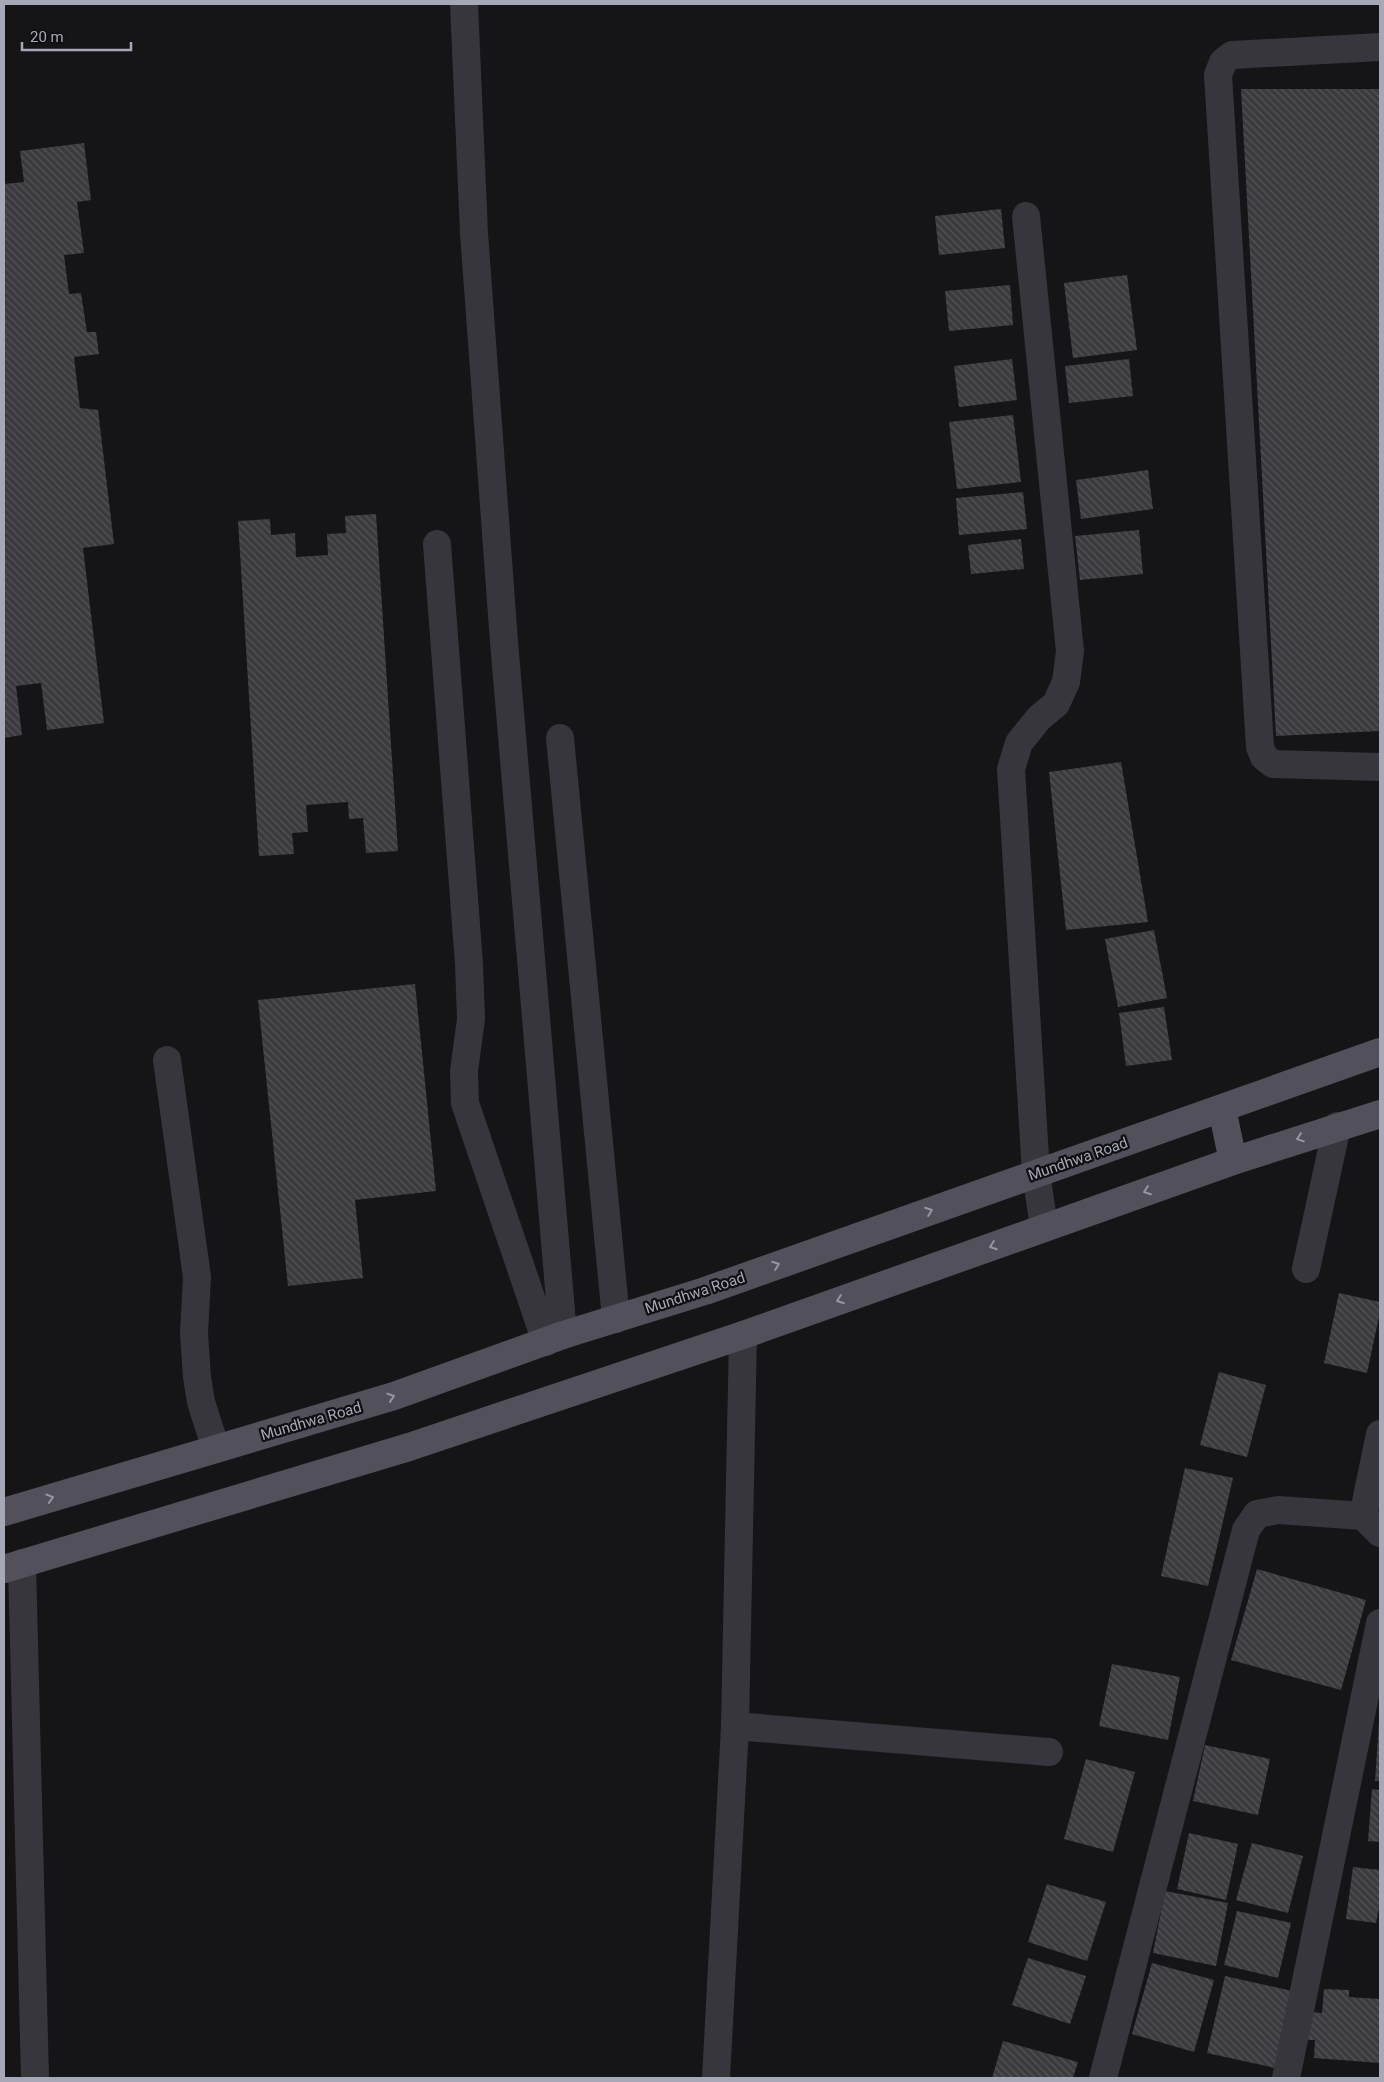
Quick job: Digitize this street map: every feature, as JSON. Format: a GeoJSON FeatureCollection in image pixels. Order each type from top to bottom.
{"type":"FeatureCollection","features":[{"type":"Feature","properties":{"kind":"main road","name":"Mundhwa Road"},"geometry":{"type":"LineString","coordinates":[[4,1512],[394,1396],[554,1339],[705,1291],[1380,1052]]}},
{"type":"Feature","properties":{"kind":"main road"},"geometry":{"type":"LineString","coordinates":[[1222,1109],[1233,1160]]}},
{"type":"Feature","properties":{"kind":"main road"},"geometry":{"type":"LineString","coordinates":[[13,1566],[409,1447],[743,1335],[1233,1160],[1380,1114]]}},
{"type":"Feature","properties":{"kind":"street"},"geometry":{"type":"LineString","coordinates":[[464,4],[474,233],[554,1339]]}},
{"type":"Feature","properties":{"kind":"street"},"geometry":{"type":"LineString","coordinates":[[1380,47],[1232,55],[1223,62],[1218,75],[1260,747],[1264,757],[1273,764],[1380,767]]}},
{"type":"Feature","properties":{"kind":"street"},"geometry":{"type":"LineString","coordinates":[[1026,216],[1070,651],[1066,682],[1063,690],[1056,704],[1039,718],[1019,743],[1012,769],[1036,1173],[1044,1228]]}},
{"type":"Feature","properties":{"kind":"street"},"geometry":{"type":"LineString","coordinates":[[437,544],[469,964],[471,1019],[464,1071],[465,1103],[554,1339]]}},
{"type":"Feature","properties":{"kind":"street"},"geometry":{"type":"LineString","coordinates":[[560,738],[616,1319]]}},
{"type":"Feature","properties":{"kind":"street"},"geometry":{"type":"LineString","coordinates":[[167,1060],[197,1276],[194,1334],[197,1377],[201,1402],[216,1448]]}},
{"type":"Feature","properties":{"kind":"street"},"geometry":{"type":"LineString","coordinates":[[1306,1269],[1337,1126]]}},
{"type":"Feature","properties":{"kind":"street"},"geometry":{"type":"LineString","coordinates":[[716,2078],[735,1726],[743,1335]]}},
{"type":"Feature","properties":{"kind":"street"},"geometry":{"type":"LineString","coordinates":[[1103,2078],[1246,1530],[1257,1514],[1278,1510],[1372,1524],[1380,1434]]}},
{"type":"Feature","properties":{"kind":"street"},"geometry":{"type":"LineString","coordinates":[[13,1566],[35,2078]]}},
{"type":"Feature","properties":{"kind":"street"},"geometry":{"type":"LineString","coordinates":[[1286,2078],[1380,1623]]}},
{"type":"Feature","properties":{"kind":"street"},"geometry":{"type":"LineString","coordinates":[[735,1726],[1049,1752]]}},
{"type":"Feature","properties":{"kind":"building"},"geometry":{"type":"Polygon","coordinates":[[[1241,89],[1380,89],[1380,731],[1276,736],[1241,89]]]}},
{"type":"Feature","properties":{"kind":"building"},"geometry":{"type":"Polygon","coordinates":[[[84,143],[91,200],[77,202],[84,253],[64,255],[69,294],[81,293],[87,332],[96,332],[99,354],[74,357],[80,408],[98,410],[114,544],[83,548],[104,723],[47,730],[41,683],[16,686],[22,735],[4,738],[4,184],[24,182],[20,151],[84,143]]]}},
{"type":"Feature","properties":{"kind":"building"},"geometry":{"type":"Polygon","coordinates":[[[1001,209],[1005,248],[939,255],[935,216],[1001,209]]]}},
{"type":"Feature","properties":{"kind":"building"},"geometry":{"type":"Polygon","coordinates":[[[1127,275],[1137,350],[1073,358],[1064,283],[1127,275]]]}},
{"type":"Feature","properties":{"kind":"building"},"geometry":{"type":"Polygon","coordinates":[[[1010,285],[1013,325],[949,331],[945,291],[1010,285]]]}},
{"type":"Feature","properties":{"kind":"building"},"geometry":{"type":"Polygon","coordinates":[[[1012,359],[1017,400],[959,407],[954,366],[1012,359]]]}},
{"type":"Feature","properties":{"kind":"building"},"geometry":{"type":"Polygon","coordinates":[[[1129,359],[1133,396],[1069,403],[1065,366],[1129,359]]]}},
{"type":"Feature","properties":{"kind":"building"},"geometry":{"type":"Polygon","coordinates":[[[1013,415],[1021,482],[957,489],[949,422],[1013,415]]]}},
{"type":"Feature","properties":{"kind":"building"},"geometry":{"type":"Polygon","coordinates":[[[1148,470],[1153,509],[1081,519],[1076,480],[1148,470]]]}},
{"type":"Feature","properties":{"kind":"building"},"geometry":{"type":"Polygon","coordinates":[[[1023,492],[1027,529],[959,535],[956,498],[1023,492]]]}},
{"type":"Feature","properties":{"kind":"building"},"geometry":{"type":"Polygon","coordinates":[[[376,514],[398,851],[366,853],[363,818],[349,819],[348,802],[306,805],[308,832],[292,833],[294,854],[259,856],[238,521],[270,519],[271,535],[295,533],[296,557],[328,555],[327,534],[346,533],[345,516],[376,514]]]}},
{"type":"Feature","properties":{"kind":"building"},"geometry":{"type":"Polygon","coordinates":[[[1139,530],[1143,574],[1080,580],[1075,536],[1139,530]]]}},
{"type":"Feature","properties":{"kind":"building"},"geometry":{"type":"Polygon","coordinates":[[[1021,539],[1024,569],[971,574],[968,545],[1021,539]]]}},
{"type":"Feature","properties":{"kind":"building"},"geometry":{"type":"Polygon","coordinates":[[[1121,762],[1148,922],[1066,930],[1049,772],[1121,762]]]}},
{"type":"Feature","properties":{"kind":"building"},"geometry":{"type":"Polygon","coordinates":[[[1154,930],[1167,998],[1118,1007],[1105,939],[1154,930]]]}},
{"type":"Feature","properties":{"kind":"building"},"geometry":{"type":"Polygon","coordinates":[[[415,984],[436,1191],[355,1200],[363,1278],[288,1286],[258,1000],[415,984]]]}},
{"type":"Feature","properties":{"kind":"building"},"geometry":{"type":"Polygon","coordinates":[[[1164,1007],[1172,1060],[1126,1066],[1119,1013],[1164,1007]]]}},
{"type":"Feature","properties":{"kind":"building"},"geometry":{"type":"Polygon","coordinates":[[[1339,1293],[1380,1302],[1380,1312],[1367,1373],[1324,1363],[1339,1293]]]}},
{"type":"Feature","properties":{"kind":"building"},"geometry":{"type":"Polygon","coordinates":[[[1219,1372],[1266,1385],[1247,1457],[1200,1445],[1219,1372]]]}},
{"type":"Feature","properties":{"kind":"building"},"geometry":{"type":"Polygon","coordinates":[[[1185,1468],[1233,1478],[1208,1586],[1161,1576],[1185,1468]]]}},
{"type":"Feature","properties":{"kind":"building"},"geometry":{"type":"Polygon","coordinates":[[[1257,1569],[1366,1600],[1341,1690],[1231,1660],[1257,1569]]]}},
{"type":"Feature","properties":{"kind":"building"},"geometry":{"type":"Polygon","coordinates":[[[1112,1664],[1180,1677],[1168,1740],[1099,1726],[1112,1664]]]}},
{"type":"Feature","properties":{"kind":"building"},"geometry":{"type":"Polygon","coordinates":[[[1379,1721],[1380,1781],[1375,1781],[1379,1721]]]}},
{"type":"Feature","properties":{"kind":"building"},"geometry":{"type":"Polygon","coordinates":[[[1205,1745],[1270,1759],[1258,1815],[1193,1801],[1205,1745]]]}},
{"type":"Feature","properties":{"kind":"building"},"geometry":{"type":"Polygon","coordinates":[[[1086,1759],[1135,1772],[1113,1852],[1064,1839],[1086,1759]]]}},
{"type":"Feature","properties":{"kind":"building"},"geometry":{"type":"Polygon","coordinates":[[[1372,1789],[1380,1790],[1380,1842],[1368,1841],[1372,1789]]]}},
{"type":"Feature","properties":{"kind":"building"},"geometry":{"type":"Polygon","coordinates":[[[1189,1833],[1238,1844],[1226,1900],[1177,1889],[1189,1833]]]}},
{"type":"Feature","properties":{"kind":"building"},"geometry":{"type":"Polygon","coordinates":[[[1252,1843],[1303,1856],[1288,1913],[1236,1900],[1252,1843]]]}},
{"type":"Feature","properties":{"kind":"building"},"geometry":{"type":"Polygon","coordinates":[[[1353,1867],[1380,1870],[1380,1903],[1376,1923],[1346,1919],[1353,1867]]]}},
{"type":"Feature","properties":{"kind":"building"},"geometry":{"type":"Polygon","coordinates":[[[1047,1884],[1106,1902],[1087,1961],[1028,1942],[1047,1884]]]}},
{"type":"Feature","properties":{"kind":"building"},"geometry":{"type":"Polygon","coordinates":[[[1165,1891],[1228,1903],[1216,1966],[1153,1953],[1165,1891]]]}},
{"type":"Feature","properties":{"kind":"building"},"geometry":{"type":"Polygon","coordinates":[[[1237,1911],[1291,1923],[1278,1978],[1224,1965],[1237,1911]]]}},
{"type":"Feature","properties":{"kind":"building"},"geometry":{"type":"Polygon","coordinates":[[[1028,1958],[1086,1976],[1070,2024],[1012,2005],[1028,1958]]]}},
{"type":"Feature","properties":{"kind":"building"},"geometry":{"type":"Polygon","coordinates":[[[1152,1963],[1214,1980],[1194,2052],[1132,2034],[1152,1963]]]}},
{"type":"Feature","properties":{"kind":"building"},"geometry":{"type":"Polygon","coordinates":[[[1225,1976],[1292,1991],[1275,2068],[1207,2053],[1225,1976]]]}},
{"type":"Feature","properties":{"kind":"building"},"geometry":{"type":"Polygon","coordinates":[[[1324,1989],[1349,1990],[1349,1997],[1380,1999],[1380,2063],[1314,2058],[1315,2040],[1308,2040],[1310,2012],[1322,2013],[1324,1989]]]}},
{"type":"Feature","properties":{"kind":"building"},"geometry":{"type":"Polygon","coordinates":[[[1003,2041],[1078,2062],[1073,2078],[992,2078],[1003,2041]]]}}]}
